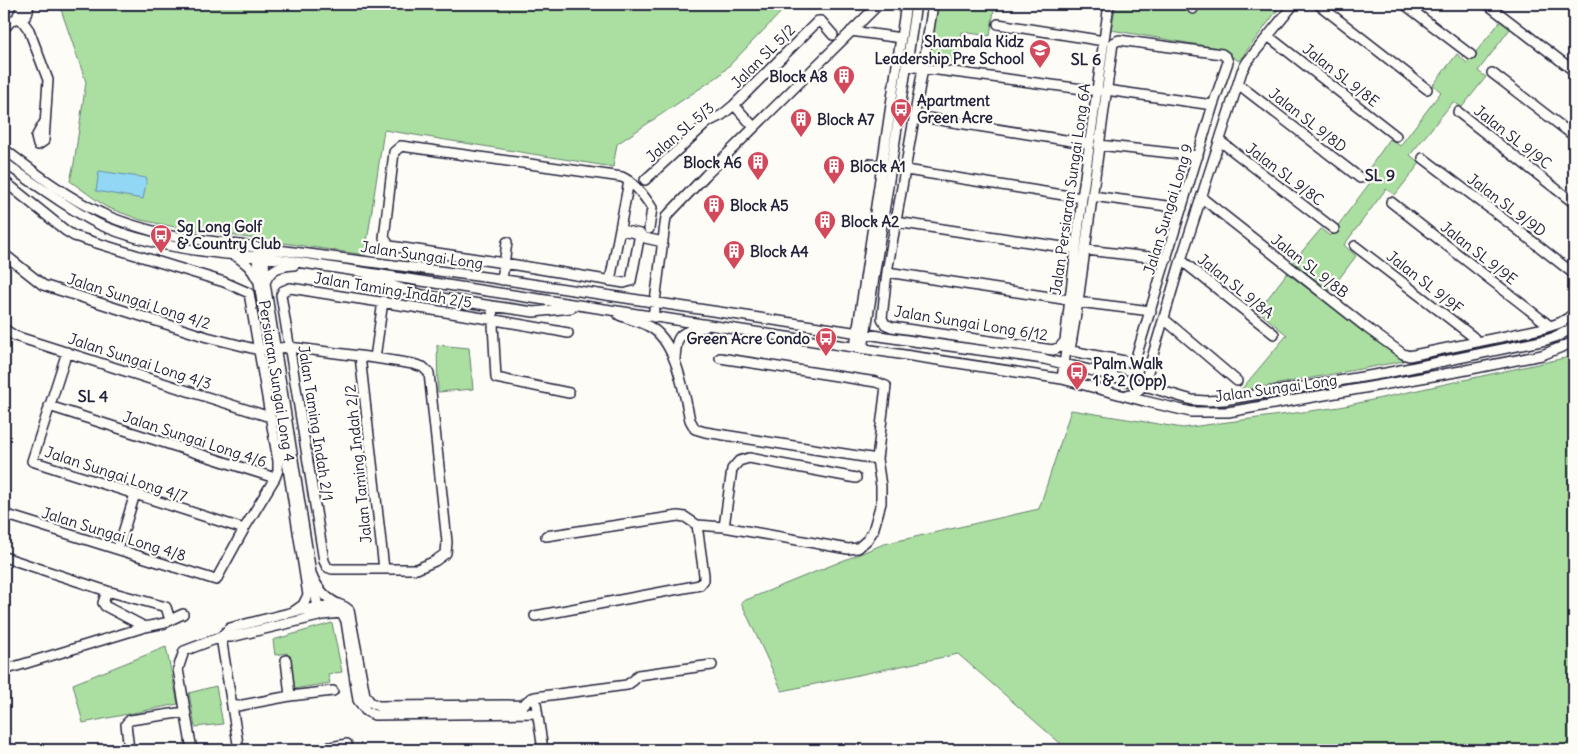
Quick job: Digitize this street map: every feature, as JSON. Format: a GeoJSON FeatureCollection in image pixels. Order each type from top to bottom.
{"type":"FeatureCollection","features":[{"type":"Feature","properties":{"kind":"street"},"geometry":{"type":"LineString","coordinates":[[27,4],[18,15],[29,30],[48,80],[44,122]]}},
{"type":"Feature","properties":{"kind":"street"},"geometry":{"type":"LineString","coordinates":[[653,317],[666,217],[879,4]]}},
{"type":"Feature","properties":{"kind":"street"},"geometry":{"type":"LineString","coordinates":[[862,333],[882,165],[906,4]]}},
{"type":"Feature","properties":{"kind":"street"},"geometry":{"type":"LineString","coordinates":[[859,348],[892,166],[916,4]]}},
{"type":"Feature","properties":{"kind":"street"},"geometry":{"type":"LineString","coordinates":[[933,4],[887,272],[1151,312]]}},
{"type":"Feature","properties":{"kind":"street","name":"Jalan Persiaran Sungai Long 6A"},"geometry":{"type":"LineString","coordinates":[[1060,347],[1065,341],[1074,301],[1081,250],[1082,198],[1095,144],[1102,91],[1104,40],[1109,4]]}},
{"type":"Feature","properties":{"kind":"street"},"geometry":{"type":"LineString","coordinates":[[1157,404],[1146,392],[1144,385],[1181,260],[1238,84],[1247,62],[1294,4]]}},
{"type":"Feature","properties":{"kind":"street"},"geometry":{"type":"LineString","coordinates":[[1318,4],[1427,89]]}},
{"type":"Feature","properties":{"kind":"street"},"geometry":{"type":"LineString","coordinates":[[1404,4],[1471,55]]}},
{"type":"Feature","properties":{"kind":"street"},"geometry":{"type":"LineString","coordinates":[[1487,4],[1574,71]]}},
{"type":"Feature","properties":{"kind":"street"},"geometry":{"type":"LineString","coordinates":[[4,29],[15,19],[21,19]]}},
{"type":"Feature","properties":{"kind":"street","name":"Jalan SL 5/2"},"geometry":{"type":"LineString","coordinates":[[734,105],[818,21],[833,35]]}},
{"type":"Feature","properties":{"kind":"street"},"geometry":{"type":"LineString","coordinates":[[998,24],[1104,40]]}},
{"type":"Feature","properties":{"kind":"street"},"geometry":{"type":"LineString","coordinates":[[851,31],[900,38]]}},
{"type":"Feature","properties":{"kind":"street","name":"Jalan SL 9/8E"},"geometry":{"type":"LineString","coordinates":[[1268,36],[1396,136]]}},
{"type":"Feature","properties":{"kind":"street","name":"Jalan Sungai Long 9"},"geometry":{"type":"LineString","coordinates":[[1070,350],[1130,362],[1136,356],[1228,62],[1222,54],[1119,40],[1112,46],[1102,91]]}},
{"type":"Feature","properties":{"kind":"street"},"geometry":{"type":"LineString","coordinates":[[907,66],[1213,105]]}},
{"type":"Feature","properties":{"kind":"street"},"geometry":{"type":"LineString","coordinates":[[1492,73],[1574,136]]}},
{"type":"Feature","properties":{"kind":"street","name":"Jalan SL 9/8D"},"geometry":{"type":"LineString","coordinates":[[1238,84],[1360,178]]}},
{"type":"Feature","properties":{"kind":"street"},"geometry":{"type":"LineString","coordinates":[[734,105],[754,127]]}},
{"type":"Feature","properties":{"kind":"street","name":"Jalan SL 5/3"},"geometry":{"type":"LineString","coordinates":[[645,180],[708,122],[722,115],[734,105]]}},
{"type":"Feature","properties":{"kind":"street","name":"Jalan SL 9/9C"},"geometry":{"type":"LineString","coordinates":[[1458,112],[1574,202]]}},
{"type":"Feature","properties":{"kind":"street"},"geometry":{"type":"LineString","coordinates":[[915,116],[1095,144],[1198,156]]}},
{"type":"Feature","properties":{"kind":"street","name":"Jalan SL 9/8C"},"geometry":{"type":"LineString","coordinates":[[1220,141],[1334,228]]}},
{"type":"Feature","properties":{"kind":"street"},"geometry":{"type":"LineString","coordinates":[[1081,250],[1092,196],[1095,144]]}},
{"type":"Feature","properties":{"kind":"street"},"geometry":{"type":"LineString","coordinates":[[640,234],[631,281],[624,283],[390,246],[384,238],[394,152],[401,146],[411,147],[622,177],[629,181],[652,208],[649,229]]}},
{"type":"Feature","properties":{"kind":"street","name":"Jalan Sungai Long"},"geometry":{"type":"LineString","coordinates":[[4,149],[33,171],[100,213],[127,224],[171,236],[259,253],[305,265],[1062,379],[1191,412],[1228,412],[1343,392],[1533,356],[1574,342]]}},
{"type":"Feature","properties":{"kind":"street","name":"Jalan SL 9/9D"},"geometry":{"type":"LineString","coordinates":[[1423,158],[1574,274]]}},
{"type":"Feature","properties":{"kind":"street","name":"Jalan Sungai Long"},"geometry":{"type":"LineString","coordinates":[[4,162],[57,199],[102,226],[139,239],[170,246],[234,254],[259,253],[272,249],[497,279],[1044,360],[1144,385],[1192,400],[1224,400],[1386,374],[1546,340],[1574,327]]}},
{"type":"Feature","properties":{"kind":"street"},"geometry":{"type":"LineString","coordinates":[[869,164],[892,166],[905,170],[1082,198]]}},
{"type":"Feature","properties":{"kind":"street","name":"Persiaran Sungai Long 4"},"geometry":{"type":"LineString","coordinates":[[4,181],[74,236],[224,282],[246,291],[251,297],[268,349],[270,417],[278,470],[216,580]]}},
{"type":"Feature","properties":{"kind":"street"},"geometry":{"type":"LineString","coordinates":[[610,281],[629,181]]}},
{"type":"Feature","properties":{"kind":"street"},"geometry":{"type":"LineString","coordinates":[[1092,196],[1182,208]]}},
{"type":"Feature","properties":{"kind":"street","name":"Jalan SL 9/8B"},"geometry":{"type":"LineString","coordinates":[[1202,198],[1367,328],[1403,354],[1409,356],[1478,342]]}},
{"type":"Feature","properties":{"kind":"street","name":"Jalan SL 9/9E"},"geometry":{"type":"LineString","coordinates":[[1391,202],[1550,326]]}},
{"type":"Feature","properties":{"kind":"street"},"geometry":{"type":"LineString","coordinates":[[896,222],[1081,250],[1167,259]]}},
{"type":"Feature","properties":{"kind":"street"},"geometry":{"type":"LineString","coordinates":[[649,229],[663,237]]}},
{"type":"Feature","properties":{"kind":"street"},"geometry":{"type":"LineString","coordinates":[[640,234],[649,229]]}},
{"type":"Feature","properties":{"kind":"street"},"geometry":{"type":"LineString","coordinates":[[621,230],[640,234],[645,238],[663,237]]}},
{"type":"Feature","properties":{"kind":"street"},"geometry":{"type":"LineString","coordinates":[[497,279],[500,262],[507,242]]}},
{"type":"Feature","properties":{"kind":"street"},"geometry":{"type":"LineString","coordinates":[[198,250],[209,243],[217,252]]}},
{"type":"Feature","properties":{"kind":"street","name":"Jalan SL 9/9F"},"geometry":{"type":"LineString","coordinates":[[1354,246],[1438,309],[1478,342]]}},
{"type":"Feature","properties":{"kind":"street"},"geometry":{"type":"LineString","coordinates":[[259,253],[268,349],[308,595],[315,612]]}},
{"type":"Feature","properties":{"kind":"street","name":"Jalan Sungai Long 4/2"},"geometry":{"type":"LineString","coordinates":[[4,254],[43,284],[207,337],[268,349],[290,347],[375,358],[422,367],[429,373],[447,542],[446,553],[435,561],[417,569],[384,570]]}},
{"type":"Feature","properties":{"kind":"street"},"geometry":{"type":"LineString","coordinates":[[234,254],[247,263],[262,282]]}},
{"type":"Feature","properties":{"kind":"street","name":"Jalan SL 9/8A"},"geometry":{"type":"LineString","coordinates":[[1181,260],[1274,334]]}},
{"type":"Feature","properties":{"kind":"street"},"geometry":{"type":"LineString","coordinates":[[262,282],[275,269],[305,265]]}},
{"type":"Feature","properties":{"kind":"street"},"geometry":{"type":"LineString","coordinates":[[336,269],[422,295],[492,306],[534,312],[584,307]]}},
{"type":"Feature","properties":{"kind":"street","name":"Jalan Sungai Long 6/12"},"geometry":{"type":"LineString","coordinates":[[887,272],[882,316],[886,324],[892,327],[1053,350],[1060,347]]}},
{"type":"Feature","properties":{"kind":"street","name":"Jalan Taming Indah 2/5"},"geometry":{"type":"LineString","coordinates":[[290,288],[492,318],[568,333]]}},
{"type":"Feature","properties":{"kind":"street","name":"Jalan Taming Indah 2/1"},"geometry":{"type":"LineString","coordinates":[[290,288],[283,290],[281,295],[324,562],[327,567],[332,569],[384,570]]}},
{"type":"Feature","properties":{"kind":"street"},"geometry":{"type":"LineString","coordinates":[[1062,379],[1066,350],[1070,350],[1074,301]]}},
{"type":"Feature","properties":{"kind":"street"},"geometry":{"type":"LineString","coordinates":[[375,358],[383,302]]}},
{"type":"Feature","properties":{"kind":"street"},"geometry":{"type":"LineString","coordinates":[[492,306],[496,378],[569,393]]}},
{"type":"Feature","properties":{"kind":"street"},"geometry":{"type":"LineString","coordinates":[[609,310],[649,326],[661,336],[675,361]]}},
{"type":"Feature","properties":{"kind":"street"},"geometry":{"type":"LineString","coordinates":[[1478,342],[1550,326],[1567,320],[1574,313]]}},
{"type":"Feature","properties":{"kind":"street"},"geometry":{"type":"LineString","coordinates":[[1164,319],[1237,381]]}},
{"type":"Feature","properties":{"kind":"street"},"geometry":{"type":"LineString","coordinates":[[710,326],[684,331],[675,346],[675,361],[694,429],[876,459]]}},
{"type":"Feature","properties":{"kind":"street","name":"Jalan Sungai Long 4/3"},"geometry":{"type":"LineString","coordinates":[[4,331],[270,417]]}},
{"type":"Feature","properties":{"kind":"street"},"geometry":{"type":"LineString","coordinates":[[911,356],[913,341]]}},
{"type":"Feature","properties":{"kind":"street"},"geometry":{"type":"LineString","coordinates":[[268,349],[311,573],[315,612]]}},
{"type":"Feature","properties":{"kind":"street","name":"Jalan Sungai Long 4/7"},"geometry":{"type":"LineString","coordinates":[[67,352],[32,461],[244,529]]}},
{"type":"Feature","properties":{"kind":"street","name":"Jalan Taming Indah 2/2"},"geometry":{"type":"LineString","coordinates":[[360,356],[384,570]]}},
{"type":"Feature","properties":{"kind":"street"},"geometry":{"type":"LineString","coordinates":[[546,536],[678,516],[685,517],[697,525],[724,527],[848,549],[858,548],[867,540],[873,531],[882,503],[876,459],[886,386],[876,382],[720,358]]}},
{"type":"Feature","properties":{"kind":"street"},"geometry":{"type":"LineString","coordinates":[[1131,382],[1148,371]]}},
{"type":"Feature","properties":{"kind":"street"},"geometry":{"type":"LineString","coordinates":[[1148,371],[1160,390]]}},
{"type":"Feature","properties":{"kind":"street"},"geometry":{"type":"LineString","coordinates":[[1123,396],[1136,392],[1144,385]]}},
{"type":"Feature","properties":{"kind":"street","name":"Jalan Sungai Long 4/6"},"geometry":{"type":"LineString","coordinates":[[49,406],[274,478]]}},
{"type":"Feature","properties":{"kind":"street"},"geometry":{"type":"LineString","coordinates":[[724,527],[732,469],[739,462],[749,458],[856,478]]}},
{"type":"Feature","properties":{"kind":"street"},"geometry":{"type":"LineString","coordinates":[[118,549],[135,494]]}},
{"type":"Feature","properties":{"kind":"street","name":"Jalan Sungai Long 4/8"},"geometry":{"type":"LineString","coordinates":[[4,514],[216,580]]}},
{"type":"Feature","properties":{"kind":"street"},"geometry":{"type":"LineString","coordinates":[[535,616],[700,585],[704,580],[704,575],[697,525]]}},
{"type":"Feature","properties":{"kind":"street"},"geometry":{"type":"LineString","coordinates":[[4,557],[166,607],[170,620]]}},
{"type":"Feature","properties":{"kind":"street"},"geometry":{"type":"LineString","coordinates":[[311,573],[318,588],[338,604],[346,607],[351,614],[365,695],[370,702],[378,706],[524,705],[529,699],[536,697],[627,685],[638,674],[712,665]]}},
{"type":"Feature","properties":{"kind":"street"},"geometry":{"type":"LineString","coordinates":[[107,590],[103,603],[105,606],[146,627]]}},
{"type":"Feature","properties":{"kind":"street"},"geometry":{"type":"LineString","coordinates":[[293,612],[303,605],[308,595]]}},
{"type":"Feature","properties":{"kind":"street"},"geometry":{"type":"LineString","coordinates":[[192,750],[178,669],[184,651],[221,637],[231,637],[338,604]]}},
{"type":"Feature","properties":{"kind":"street"},"geometry":{"type":"LineString","coordinates":[[221,637],[230,628],[293,612],[340,613],[344,617],[358,700],[366,711],[374,715],[537,713]]}},
{"type":"Feature","properties":{"kind":"street"},"geometry":{"type":"LineString","coordinates":[[4,670],[165,623],[183,614]]}},
{"type":"Feature","properties":{"kind":"street"},"geometry":{"type":"LineString","coordinates":[[221,637],[239,750]]}},
{"type":"Feature","properties":{"kind":"street"},"geometry":{"type":"LineString","coordinates":[[286,660],[290,696]]}},
{"type":"Feature","properties":{"kind":"street"},"geometry":{"type":"LineString","coordinates":[[232,706],[332,691]]}},
{"type":"Feature","properties":{"kind":"street"},"geometry":{"type":"LineString","coordinates":[[536,697],[542,750]]}},
{"type":"Feature","properties":{"kind":"street"},"geometry":{"type":"LineString","coordinates":[[129,750],[126,724],[130,720],[185,712]]}},
{"type":"Feature","properties":{"kind":"street"},"geometry":{"type":"LineString","coordinates":[[314,750],[347,744]]}},
{"type":"Feature","properties":{"kind":"green space"},"geometry":{"type":"Polygon","coordinates":[[[59,4],[789,4],[720,75],[617,144],[613,167],[384,130],[365,255],[175,227],[141,220],[106,207],[70,181],[86,82],[59,4]]]}},
{"type":"Feature","properties":{"kind":"green space"},"geometry":{"type":"Polygon","coordinates":[[[937,4],[995,4],[990,36],[962,32],[957,63],[928,58],[937,4]]]}},
{"type":"Feature","properties":{"kind":"green space"},"geometry":{"type":"Polygon","coordinates":[[[1116,4],[1181,4],[1192,13],[1203,4],[1282,4],[1239,61],[1217,48],[1111,30],[1116,4]]]}},
{"type":"Feature","properties":{"kind":"green space"},"geometry":{"type":"Polygon","coordinates":[[[1504,17],[1513,25],[1478,71],[1486,77],[1462,107],[1453,102],[1410,155],[1420,163],[1395,195],[1386,189],[1344,245],[1356,256],[1330,291],[1293,262],[1321,229],[1330,236],[1372,180],[1365,174],[1390,139],[1400,146],[1441,92],[1433,85],[1457,54],[1467,63],[1504,17]]]}},
{"type":"Feature","properties":{"kind":"green space"},"geometry":{"type":"Polygon","coordinates":[[[1287,273],[1404,361],[1240,391],[1287,335],[1258,311],[1287,273]]]}},
{"type":"Feature","properties":{"kind":"green space"},"geometry":{"type":"Polygon","coordinates":[[[437,345],[469,348],[473,389],[438,392],[437,345]]]}},
{"type":"Feature","properties":{"kind":"green space"},"geometry":{"type":"Polygon","coordinates":[[[1574,356],[1574,745],[1567,750],[1068,750],[958,654],[782,691],[741,602],[884,544],[1039,509],[1071,410],[1183,428],[1340,407],[1574,356]]]}},
{"type":"Feature","properties":{"kind":"green space"},"geometry":{"type":"Polygon","coordinates":[[[332,623],[342,672],[328,674],[330,683],[294,689],[287,653],[275,655],[273,640],[332,623]]]}},
{"type":"Feature","properties":{"kind":"green space"},"geometry":{"type":"Polygon","coordinates":[[[166,647],[178,704],[83,723],[73,684],[166,647]]]}},
{"type":"Feature","properties":{"kind":"green space"},"geometry":{"type":"Polygon","coordinates":[[[216,686],[223,724],[195,727],[189,693],[216,686]]]}},
{"type":"Feature","properties":{"kind":"water"},"geometry":{"type":"Polygon","coordinates":[[[99,171],[147,178],[143,199],[96,191],[99,171]]]}},
{"type":"Feature","properties":{"kind":"place","name":"Shambala Kidz Leadership Pre School"},"geometry":{"type":"Point","coordinates":[1040,69]}},
{"type":"Feature","properties":{"kind":"place","name":"Block A8"},"geometry":{"type":"Point","coordinates":[844,95]}},
{"type":"Feature","properties":{"kind":"place","name":"Apartment Green Acre"},"geometry":{"type":"Point","coordinates":[901,128]}},
{"type":"Feature","properties":{"kind":"place","name":"Block A7"},"geometry":{"type":"Point","coordinates":[801,138]}},
{"type":"Feature","properties":{"kind":"place","name":"Block A6"},"geometry":{"type":"Point","coordinates":[758,181]}},
{"type":"Feature","properties":{"kind":"place","name":"Block A1"},"geometry":{"type":"Point","coordinates":[834,185]}},
{"type":"Feature","properties":{"kind":"place","name":"Block A5"},"geometry":{"type":"Point","coordinates":[714,224]}},
{"type":"Feature","properties":{"kind":"place","name":"Block A2"},"geometry":{"type":"Point","coordinates":[825,240]}},
{"type":"Feature","properties":{"kind":"place","name":"Sg Long Golf & Country Club"},"geometry":{"type":"Point","coordinates":[161,254]}},
{"type":"Feature","properties":{"kind":"place","name":"Block A4"},"geometry":{"type":"Point","coordinates":[734,270]}},
{"type":"Feature","properties":{"kind":"place","name":"Green Acre Condo"},"geometry":{"type":"Point","coordinates":[826,357]}},
{"type":"Feature","properties":{"kind":"place","name":"Palm Walk 1 & 2 (Opp)"},"geometry":{"type":"Point","coordinates":[1077,391]}},
{"type":"Feature","properties":{"kind":"district","name":"SL 6"},"geometry":{"type":"Point","coordinates":[1086,59]}},
{"type":"Feature","properties":{"kind":"district","name":"SL 9"},"geometry":{"type":"Point","coordinates":[1380,175]}},
{"type":"Feature","properties":{"kind":"district","name":"SL 4"},"geometry":{"type":"Point","coordinates":[93,396]}}]}
